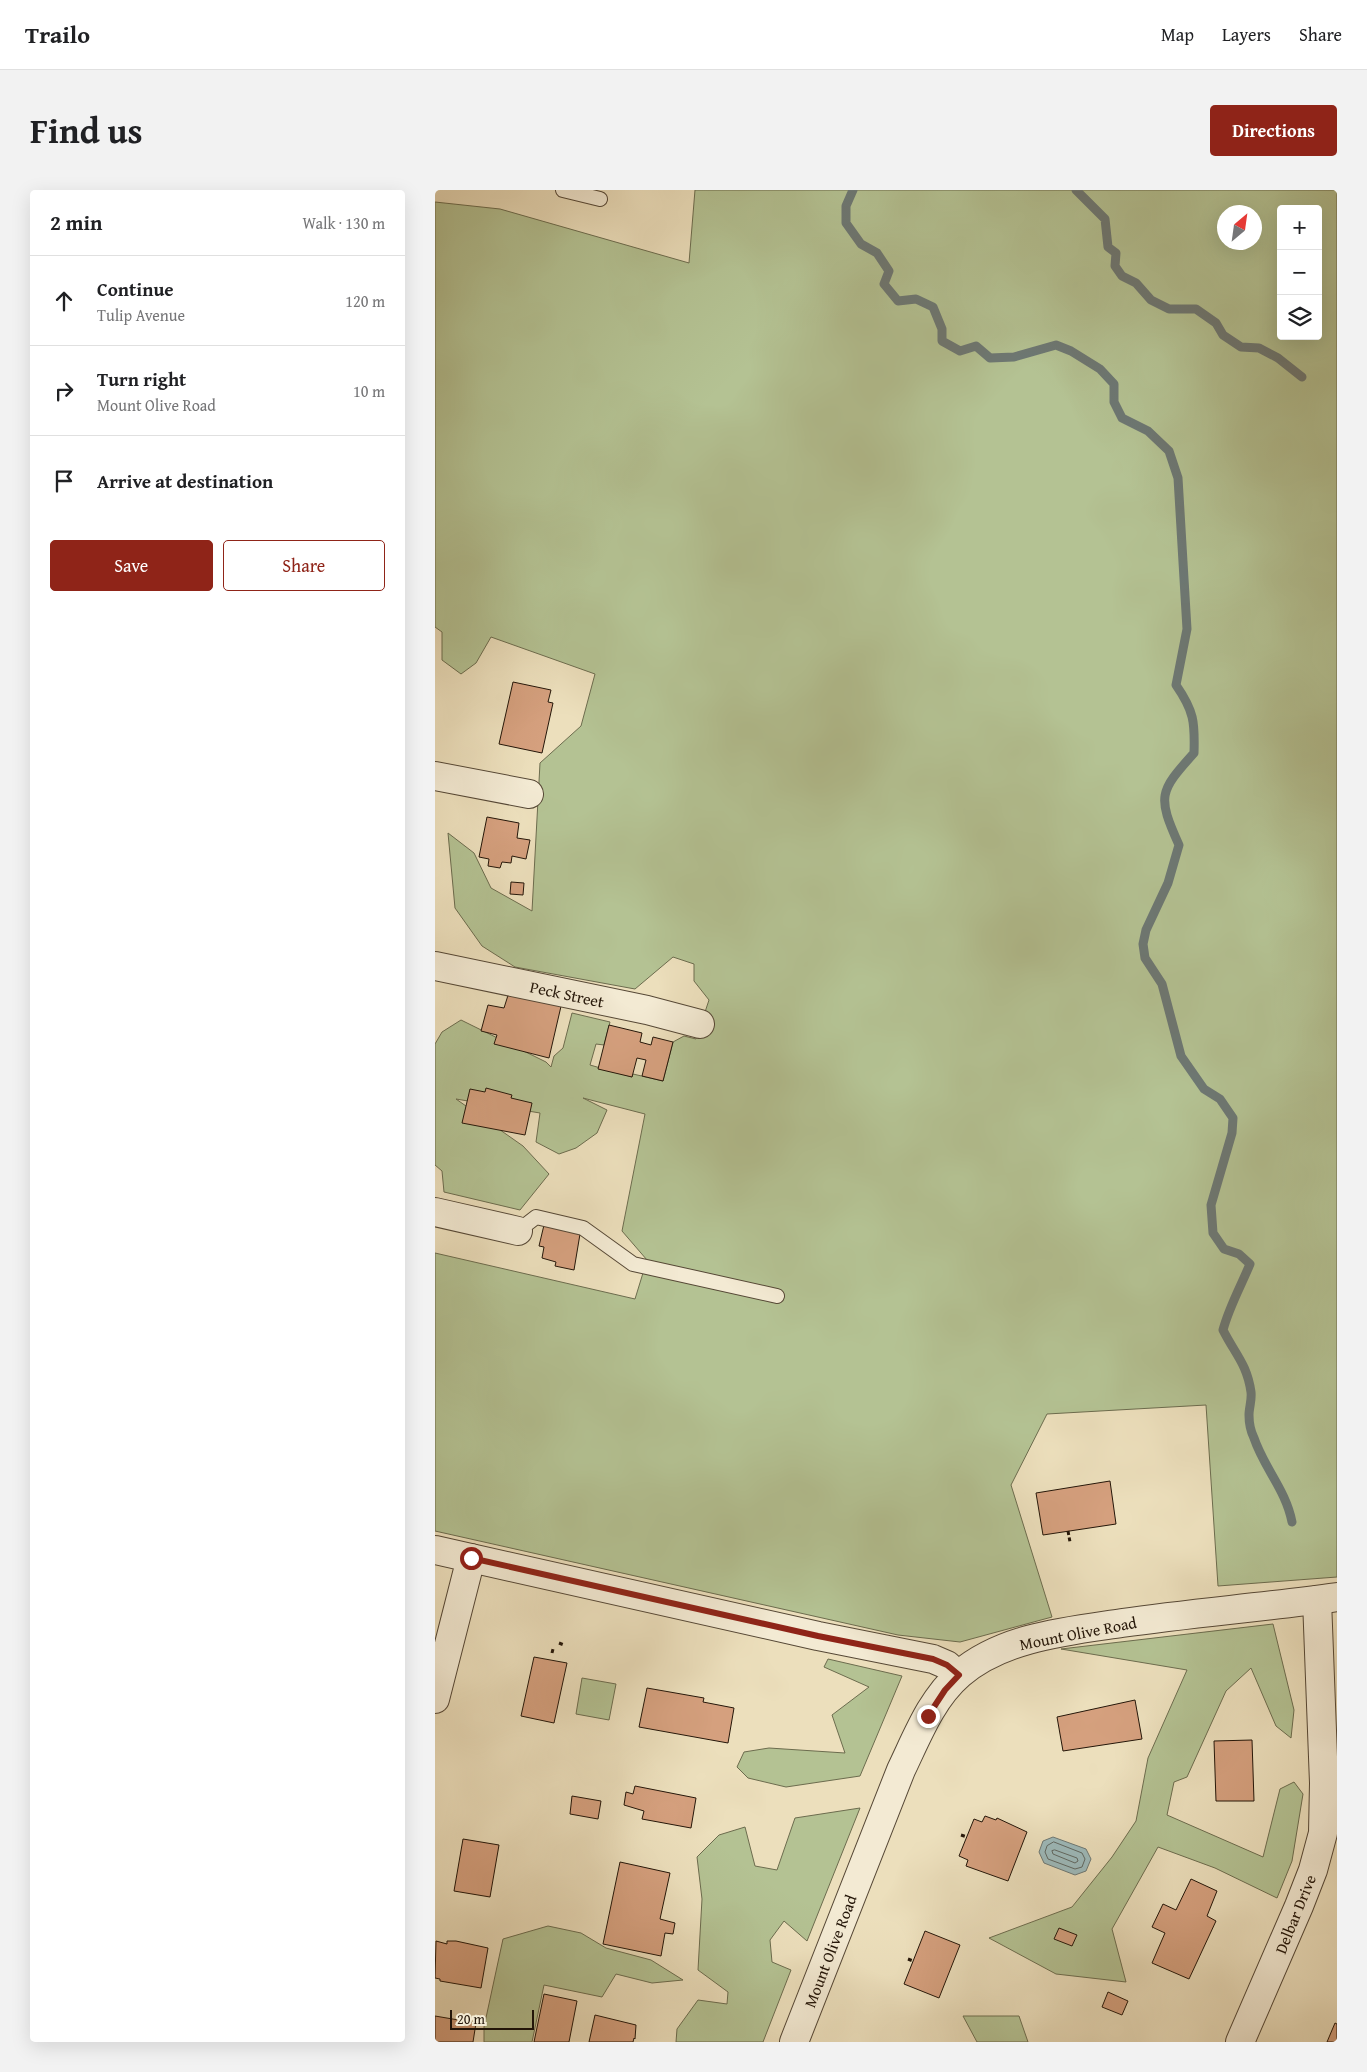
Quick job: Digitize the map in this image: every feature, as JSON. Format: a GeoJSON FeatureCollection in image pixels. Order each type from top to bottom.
{"type":"FeatureCollection","features":[{"type":"Feature","properties":{"kind":"street"},"geometry":{"type":"LineString","coordinates":[[435,776],[529,794]]}},
{"type":"Feature","properties":{"kind":"street","name":"Peck Street"},"geometry":{"type":"LineString","coordinates":[[435,966],[647,1010],[699,1024]]}},
{"type":"Feature","properties":{"kind":"street"},"geometry":{"type":"LineString","coordinates":[[435,1212],[518,1231]]}},
{"type":"Feature","properties":{"kind":"street"},"geometry":{"type":"LineString","coordinates":[[435,1550],[818,1636],[933,1659],[947,1665],[959,1675]]}},
{"type":"Feature","properties":{"kind":"street"},"geometry":{"type":"LineString","coordinates":[[435,1699],[471,1558]]}},
{"type":"Feature","properties":{"kind":"street","name":"Mount Olive Road"},"geometry":{"type":"LineString","coordinates":[[794,2042],[901,1770],[919,1730],[936,1702],[959,1675],[979,1660],[1021,1642],[1081,1629],[1164,1617],[1327,1599]]}},
{"type":"Feature","properties":{"kind":"street","name":"Delbar Drive"},"geometry":{"type":"LineString","coordinates":[[1240,2042],[1299,1906],[1313,1870],[1323,1833],[1327,1599]]}},
{"type":"Feature","properties":{"kind":"lane"},"geometry":{"type":"LineString","coordinates":[[563,190],[600,199]]}},
{"type":"Feature","properties":{"kind":"lane"},"geometry":{"type":"LineString","coordinates":[[518,1231],[536,1217],[583,1228],[633,1264],[777,1296]]}},
{"type":"Feature","properties":{"kind":"path"},"geometry":{"type":"LineString","coordinates":[[1068,1531],[1070,1542]]}},
{"type":"Feature","properties":{"kind":"path"},"geometry":{"type":"LineString","coordinates":[[559,1644],[564,1645]]}},
{"type":"Feature","properties":{"kind":"path"},"geometry":{"type":"LineString","coordinates":[[961,1835],[967,1837]]}},
{"type":"Feature","properties":{"kind":"path"},"geometry":{"type":"LineString","coordinates":[[908,1959],[913,1961]]}},
{"type":"Feature","properties":{"kind":"green space"},"geometry":{"type":"Polygon","coordinates":[[[695,190],[1337,190],[1337,1577],[1218,1586],[1206,1405],[1047,1414],[1011,1485],[1052,1617],[960,1642],[898,1635],[435,1531],[435,1253],[635,1299],[647,1260],[622,1231],[645,1114],[583,1098],[607,1110],[597,1133],[576,1148],[559,1154],[536,1142],[540,1113],[456,1099],[523,1146],[549,1174],[520,1210],[444,1192],[442,1171],[435,1165],[435,1044],[442,1032],[461,1020],[546,1062],[551,1067],[554,1056],[563,1048],[572,1013],[610,1022],[604,1045],[596,1044],[590,1065],[632,1077],[633,1074],[663,1081],[673,1042],[684,1036],[696,1039],[709,1000],[694,981],[694,964],[673,957],[635,989],[515,967],[482,946],[455,908],[448,833],[474,853],[491,888],[532,911],[540,763],[581,726],[595,674],[491,637],[476,663],[461,674],[442,660],[442,632],[435,627],[435,202],[500,209],[689,263],[695,190]]]}},
{"type":"Feature","properties":{"kind":"green space"},"geometry":{"type":"Polygon","coordinates":[[[1273,1624],[1294,1710],[1291,1738],[1276,1726],[1251,1668],[1226,1691],[1187,1777],[1174,1782],[1167,1815],[1263,1857],[1280,1789],[1294,1782],[1303,1794],[1292,1861],[1277,1898],[1215,1868],[1158,1847],[1112,1929],[1126,1982],[1056,1974],[989,1938],[1072,1907],[1112,1857],[1136,1821],[1148,1758],[1187,1670],[1061,1649],[1273,1624]]]}},
{"type":"Feature","properties":{"kind":"green space"},"geometry":{"type":"Polygon","coordinates":[[[828,1659],[902,1676],[860,1776],[786,1787],[748,1778],[737,1767],[744,1752],[769,1748],[845,1753],[832,1715],[869,1687],[824,1667],[828,1659]]]}},
{"type":"Feature","properties":{"kind":"green space"},"geometry":{"type":"Polygon","coordinates":[[[582,1678],[616,1684],[609,1720],[576,1714],[582,1678]]]}},
{"type":"Feature","properties":{"kind":"green space"},"geometry":{"type":"Polygon","coordinates":[[[860,1808],[807,1941],[784,1921],[770,1940],[772,1962],[791,1970],[763,2042],[676,2042],[677,2029],[698,2000],[727,2004],[728,1992],[698,1970],[702,1899],[697,1857],[719,1835],[745,1827],[755,1866],[777,1870],[795,1818],[860,1808]]]}},
{"type":"Feature","properties":{"kind":"green space"},"geometry":{"type":"Polygon","coordinates":[[[548,1926],[581,1933],[606,1948],[651,1960],[683,1980],[652,1983],[616,1974],[602,1997],[544,1985],[532,2042],[484,2042],[484,2027],[503,1939],[548,1926]]]}},
{"type":"Feature","properties":{"kind":"green space"},"geometry":{"type":"Polygon","coordinates":[[[963,2016],[1019,2016],[1028,2042],[977,2042],[963,2016]]]}},
{"type":"Feature","properties":{"kind":"water"},"geometry":{"type":"Polygon","coordinates":[[[1053,1837],[1086,1849],[1091,1859],[1086,1871],[1075,1875],[1044,1863],[1039,1852],[1043,1841],[1053,1837]]]}},
{"type":"Feature","properties":{"kind":"building"},"geometry":{"type":"Polygon","coordinates":[[[513,682],[551,690],[548,702],[553,703],[542,753],[499,744],[513,682]]]}},
{"type":"Feature","properties":{"kind":"building"},"geometry":{"type":"Polygon","coordinates":[[[487,817],[519,823],[517,838],[530,840],[526,859],[512,856],[511,863],[502,862],[500,868],[488,866],[489,859],[479,857],[487,817]]]}},
{"type":"Feature","properties":{"kind":"building"},"geometry":{"type":"Polygon","coordinates":[[[511,882],[524,883],[523,895],[510,894],[511,882]]]}},
{"type":"Feature","properties":{"kind":"building"},"geometry":{"type":"Polygon","coordinates":[[[510,989],[562,1002],[549,1058],[494,1044],[497,1035],[481,1031],[488,1005],[504,1008],[510,989]]]}},
{"type":"Feature","properties":{"kind":"building"},"geometry":{"type":"Polygon","coordinates":[[[609,1025],[642,1033],[640,1042],[651,1045],[653,1037],[673,1042],[663,1081],[642,1076],[646,1060],[637,1058],[632,1077],[598,1069],[609,1025]]]}},
{"type":"Feature","properties":{"kind":"building"},"geometry":{"type":"Polygon","coordinates":[[[486,1088],[512,1095],[511,1098],[532,1103],[525,1135],[462,1123],[470,1089],[485,1092],[486,1088]]]}},
{"type":"Feature","properties":{"kind":"building"},"geometry":{"type":"Polygon","coordinates":[[[544,1225],[580,1234],[574,1270],[555,1266],[556,1262],[542,1258],[544,1247],[539,1246],[544,1225]]]}},
{"type":"Feature","properties":{"kind":"building"},"geometry":{"type":"Polygon","coordinates":[[[1110,1481],[1116,1524],[1043,1535],[1036,1493],[1110,1481]]]}},
{"type":"Feature","properties":{"kind":"building"},"geometry":{"type":"Polygon","coordinates":[[[534,1657],[567,1663],[554,1723],[521,1716],[534,1657]]]}},
{"type":"Feature","properties":{"kind":"building"},"geometry":{"type":"Polygon","coordinates":[[[647,1688],[704,1698],[703,1702],[734,1708],[728,1743],[639,1727],[647,1688]]]}},
{"type":"Feature","properties":{"kind":"building"},"geometry":{"type":"Polygon","coordinates":[[[1135,1700],[1142,1739],[1063,1751],[1057,1717],[1135,1700]]]}},
{"type":"Feature","properties":{"kind":"building"},"geometry":{"type":"Polygon","coordinates":[[[1252,1740],[1254,1801],[1216,1801],[1214,1741],[1252,1740]]]}},
{"type":"Feature","properties":{"kind":"building"},"geometry":{"type":"Polygon","coordinates":[[[635,1786],[696,1798],[691,1828],[642,1819],[644,1811],[624,1805],[626,1792],[633,1794],[635,1786]]]}},
{"type":"Feature","properties":{"kind":"building"},"geometry":{"type":"Polygon","coordinates":[[[572,1796],[601,1801],[598,1819],[570,1814],[572,1796]]]}},
{"type":"Feature","properties":{"kind":"building"},"geometry":{"type":"Polygon","coordinates":[[[985,1816],[996,1820],[997,1818],[1027,1832],[1008,1881],[966,1866],[968,1860],[959,1856],[974,1819],[982,1822],[985,1816]]]}},
{"type":"Feature","properties":{"kind":"building"},"geometry":{"type":"Polygon","coordinates":[[[463,1839],[499,1845],[490,1897],[454,1891],[463,1839]]]}},
{"type":"Feature","properties":{"kind":"building"},"geometry":{"type":"Polygon","coordinates":[[[620,1862],[670,1873],[660,1919],[675,1923],[673,1934],[665,1933],[661,1956],[603,1944],[620,1862]]]}},
{"type":"Feature","properties":{"kind":"building"},"geometry":{"type":"Polygon","coordinates":[[[1191,1879],[1217,1891],[1207,1916],[1216,1921],[1189,1979],[1152,1963],[1165,1933],[1152,1927],[1163,1904],[1176,1910],[1191,1879]]]}},
{"type":"Feature","properties":{"kind":"building"},"geometry":{"type":"Polygon","coordinates":[[[1059,1928],[1077,1935],[1072,1946],[1054,1939],[1059,1928]]]}},
{"type":"Feature","properties":{"kind":"building"},"geometry":{"type":"Polygon","coordinates":[[[925,1931],[960,1945],[939,1998],[904,1984],[925,1931]]]}},
{"type":"Feature","properties":{"kind":"building"},"geometry":{"type":"Polygon","coordinates":[[[436,1941],[447,1944],[447,1941],[456,1941],[488,1948],[481,1988],[440,1981],[440,1979],[435,1978],[436,1941]]]}},
{"type":"Feature","properties":{"kind":"building"},"geometry":{"type":"Polygon","coordinates":[[[1108,1992],[1128,2001],[1122,2015],[1102,2007],[1108,1992]]]}},
{"type":"Feature","properties":{"kind":"building"},"geometry":{"type":"Polygon","coordinates":[[[544,1994],[577,2001],[569,2042],[534,2042],[544,1994]]]}},
{"type":"Feature","properties":{"kind":"building"},"geometry":{"type":"Polygon","coordinates":[[[595,2015],[636,2025],[635,2039],[633,2042],[589,2042],[595,2015]]]}},
{"type":"Feature","properties":{"kind":"building"},"geometry":{"type":"Polygon","coordinates":[[[435,2016],[476,2023],[473,2042],[435,2042],[435,2016]]]}},
{"type":"Feature","properties":{"kind":"building"},"geometry":{"type":"Polygon","coordinates":[[[1335,2023],[1337,2024],[1337,2042],[1327,2042],[1335,2023]]]}},
{"type":"Feature","properties":{"kind":"waterway"},"geometry":{"type":"LineString","coordinates":[[853,190],[846,206],[846,223],[861,244],[877,253],[889,271],[884,284],[898,301],[916,299],[933,307],[942,329],[942,341],[960,351],[976,346],[990,358],[1014,357],[1056,345],[1071,351],[1100,369],[1114,384],[1114,402],[1122,418],[1148,431],[1169,451],[1178,478],[1187,629],[1176,685],[1187,702],[1192,717],[1194,753],[1174,777],[1165,795],[1167,815],[1179,845],[1168,883],[1146,930],[1143,944],[1145,958],[1162,984],[1181,1056],[1204,1089],[1220,1099],[1233,1118],[1232,1133],[1211,1205],[1213,1233],[1224,1249],[1239,1254],[1250,1264],[1223,1330],[1247,1374],[1251,1395],[1249,1418],[1252,1433],[1258,1449],[1285,1500],[1292,1522]]}},
{"type":"Feature","properties":{"kind":"waterway"},"geometry":{"type":"LineString","coordinates":[[1076,190],[1105,219],[1108,247],[1116,253],[1115,266],[1122,276],[1136,283],[1151,300],[1169,309],[1196,309],[1216,323],[1223,335],[1241,347],[1259,348],[1278,358],[1302,377]]}},
{"type":"Feature","properties":{"kind":"route"},"geometry":{"type":"LineString","coordinates":[[471,1558],[818,1636],[933,1659],[947,1665],[959,1675],[945,1690],[928,1716]]}}]}
